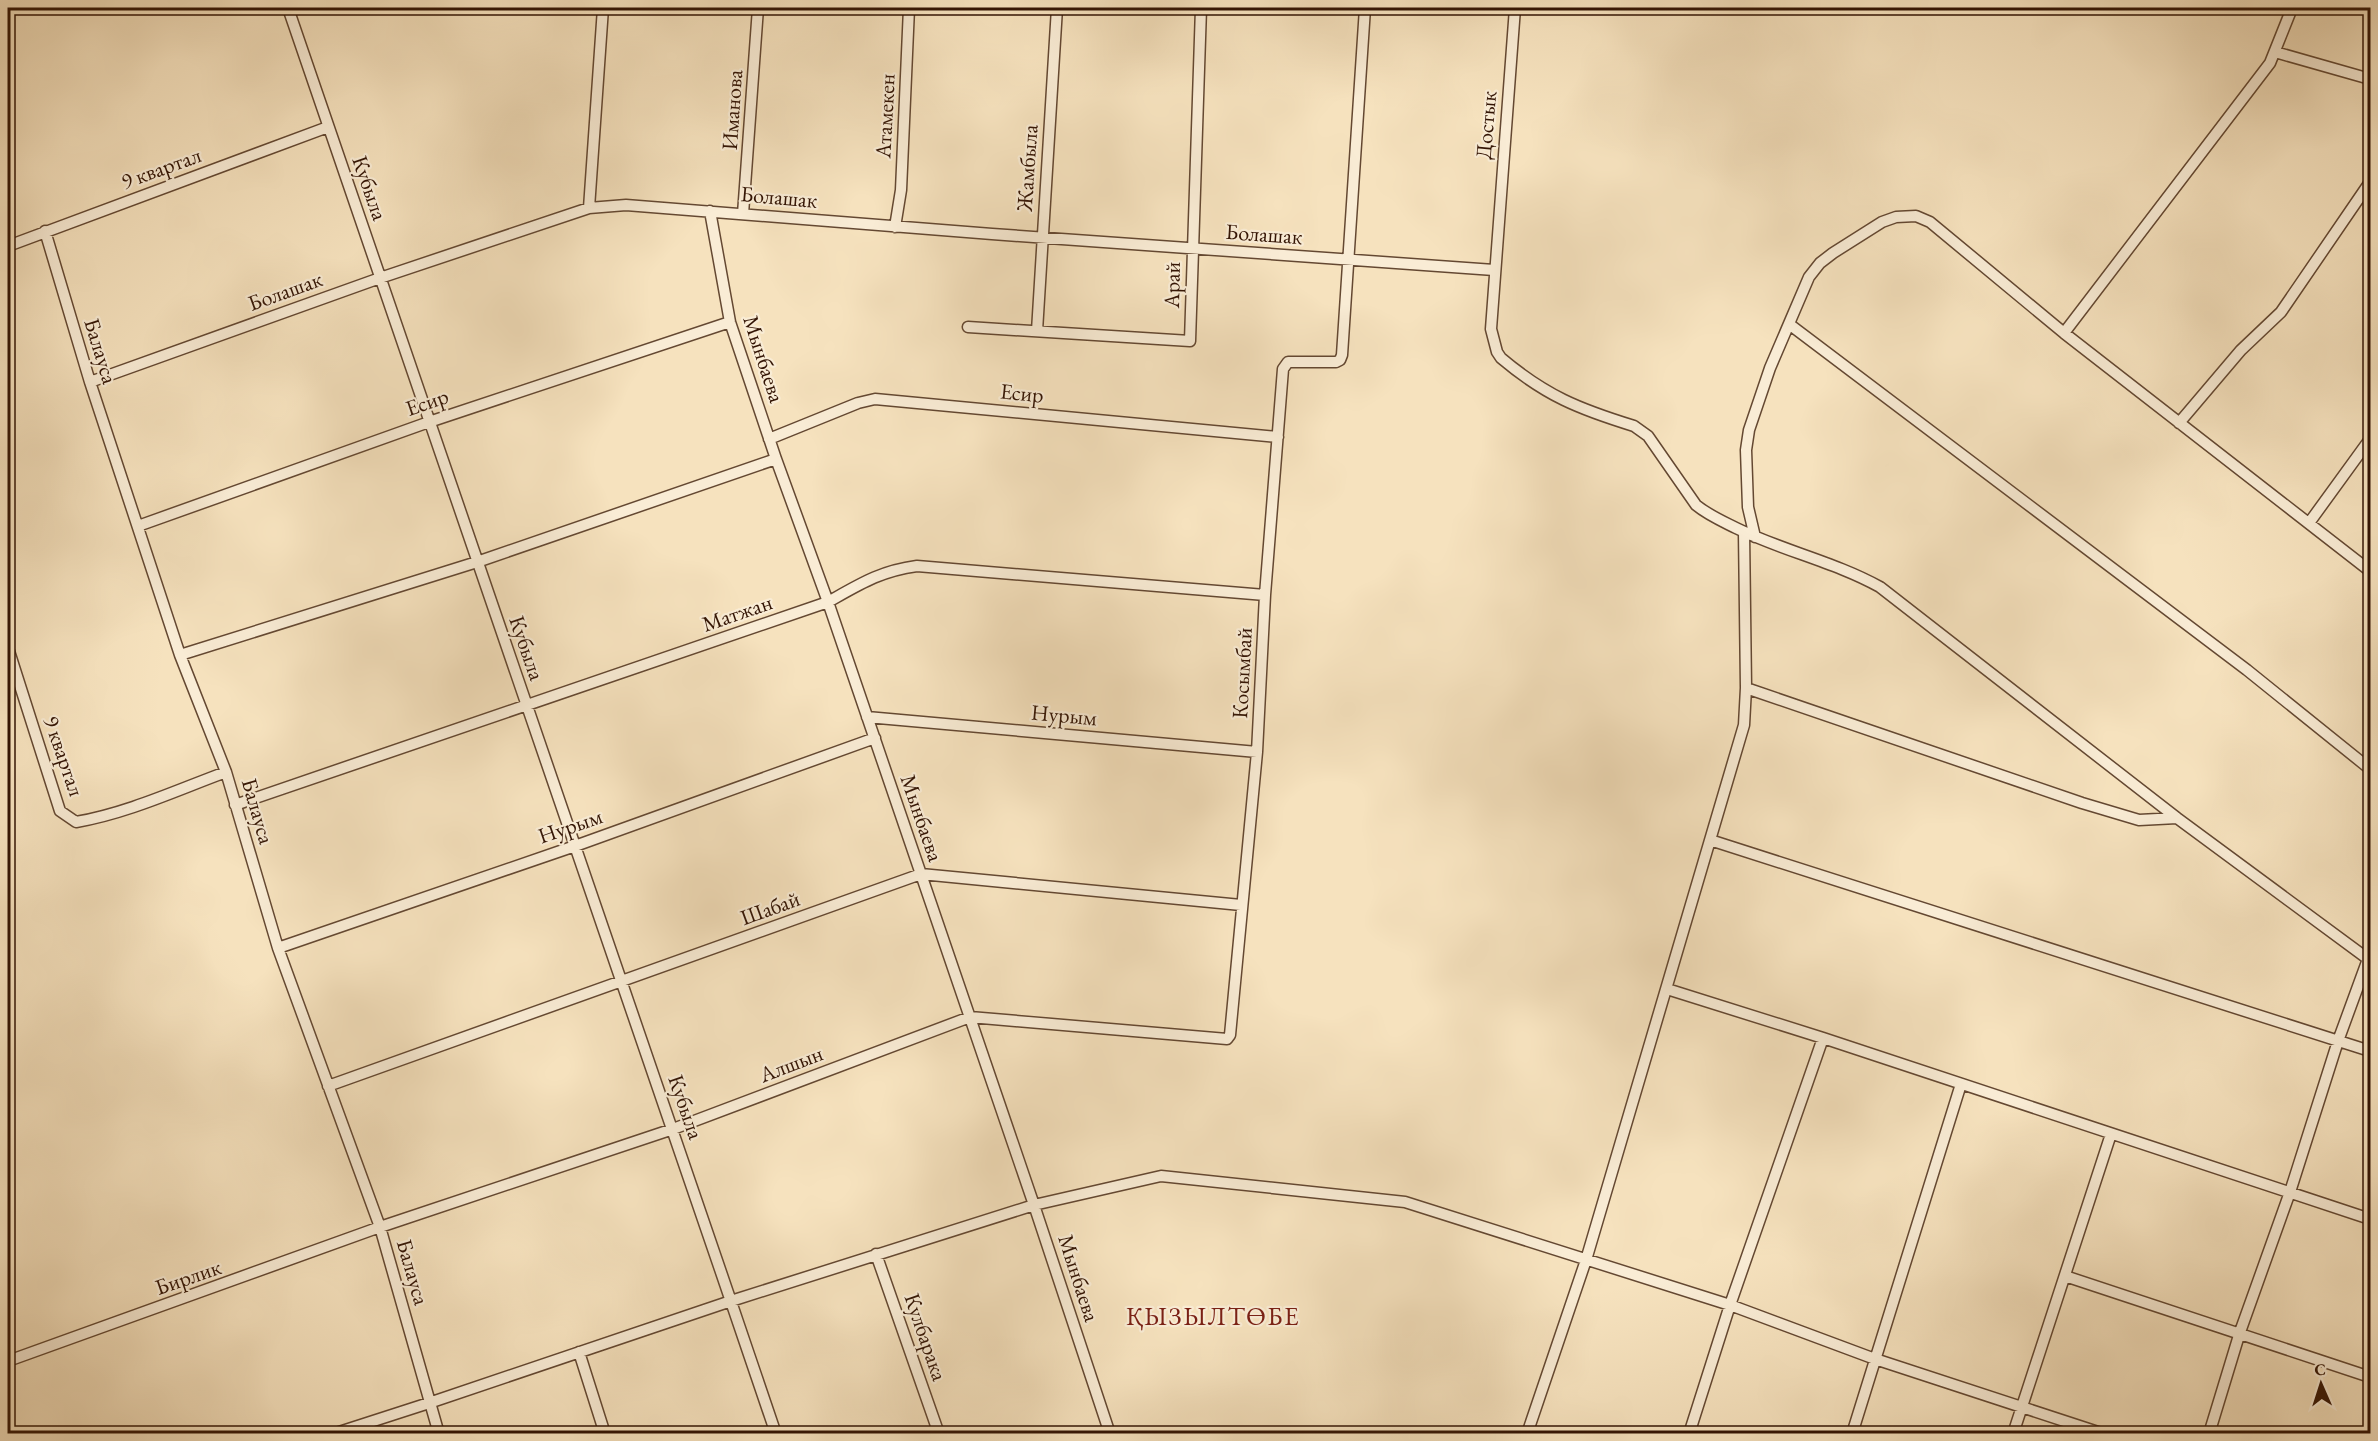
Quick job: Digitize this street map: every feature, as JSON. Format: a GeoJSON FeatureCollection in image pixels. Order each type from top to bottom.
{"type":"FeatureCollection","features":[{"type":"Feature","properties":{"kind":"street","name":"Кубыла"},"geometry":{"type":"LineString","coordinates":[[288,8],[776,1434]]}},
{"type":"Feature","properties":{"kind":"street"},"geometry":{"type":"LineString","coordinates":[[589,208],[603,8]]}},
{"type":"Feature","properties":{"kind":"street","name":"Иманова"},"geometry":{"type":"LineString","coordinates":[[744,214],[758,8]]}},
{"type":"Feature","properties":{"kind":"street","name":"Атамекен"},"geometry":{"type":"LineString","coordinates":[[895,226],[901,190],[909,8]]}},
{"type":"Feature","properties":{"kind":"street","name":"Жамбыла"},"geometry":{"type":"LineString","coordinates":[[1037,331],[1057,8]]}},
{"type":"Feature","properties":{"kind":"street","name":"Арай"},"geometry":{"type":"LineString","coordinates":[[968,327],[1190,341],[1201,8]]}},
{"type":"Feature","properties":{"kind":"street"},"geometry":{"type":"LineString","coordinates":[[1349,259],[1365,8]]}},
{"type":"Feature","properties":{"kind":"street","name":"Достык"},"geometry":{"type":"LineString","coordinates":[[1515,8],[1491,329],[1497,352],[1501,358],[1536,386],[1582,410],[1634,426],[1642,431],[1648,436],[1696,505],[1705,513],[1755,537],[1862,577],[1880,587],[2177,818],[2370,958]]}},
{"type":"Feature","properties":{"kind":"street"},"geometry":{"type":"LineString","coordinates":[[2064,333],[2271,63],[2292,8]]}},
{"type":"Feature","properties":{"kind":"street"},"geometry":{"type":"LineString","coordinates":[[2275,52],[2370,79]]}},
{"type":"Feature","properties":{"kind":"street","name":"9 квартал"},"geometry":{"type":"LineString","coordinates":[[8,246],[328,128]]}},
{"type":"Feature","properties":{"kind":"street"},"geometry":{"type":"LineString","coordinates":[[2179,423],[2241,350],[2281,312],[2370,182]]}},
{"type":"Feature","properties":{"kind":"street","name":"Болашак"},"geometry":{"type":"LineString","coordinates":[[90,382],[381,278],[589,208],[626,204],[1042,238],[1494,270]]}},
{"type":"Feature","properties":{"kind":"street","name":"Мынбаева"},"geometry":{"type":"LineString","coordinates":[[710,211],[730,322],[875,738],[1110,1434]]}},
{"type":"Feature","properties":{"kind":"street"},"geometry":{"type":"LineString","coordinates":[[1755,537],[1748,507],[1746,450],[1749,430],[1770,368],[1809,277],[1820,263],[1882,222],[1896,217],[1916,216],[1930,222],[2064,333],[2370,571]]}},
{"type":"Feature","properties":{"kind":"street","name":"Балауса"},"geometry":{"type":"LineString","coordinates":[[45,231],[90,382],[180,655],[226,772],[278,948],[380,1227],[439,1434]]}},
{"type":"Feature","properties":{"kind":"street","name":"Косымбай"},"geometry":{"type":"LineString","coordinates":[[1227,1040],[1230,1035],[1257,752],[1265,596],[1285,364],[1340,360],[1349,259]]}},
{"type":"Feature","properties":{"kind":"street","name":"Есир"},"geometry":{"type":"LineString","coordinates":[[138,526],[429,422],[730,322]]}},
{"type":"Feature","properties":{"kind":"street"},"geometry":{"type":"LineString","coordinates":[[1789,324],[2247,670],[2370,769]]}},
{"type":"Feature","properties":{"kind":"street","name":"Есир"},"geometry":{"type":"LineString","coordinates":[[769,439],[858,403],[875,399],[1278,437]]}},
{"type":"Feature","properties":{"kind":"street"},"geometry":{"type":"LineString","coordinates":[[2309,523],[2370,439]]}},
{"type":"Feature","properties":{"kind":"street"},"geometry":{"type":"LineString","coordinates":[[180,655],[477,562],[776,459]]}},
{"type":"Feature","properties":{"kind":"street"},"geometry":{"type":"LineString","coordinates":[[1527,1434],[1586,1260],[1744,725],[1746,688],[1744,532]]}},
{"type":"Feature","properties":{"kind":"street","name":"Матжан"},"geometry":{"type":"LineString","coordinates":[[235,805],[828,602],[872,577],[893,570],[917,566],[1265,596]]}},
{"type":"Feature","properties":{"kind":"street","name":"9 квартал"},"geometry":{"type":"LineString","coordinates":[[8,648],[60,811],[76,822],[100,818],[131,808],[226,772]]}},
{"type":"Feature","properties":{"kind":"street"},"geometry":{"type":"LineString","coordinates":[[1746,688],[2139,820],[2177,818]]}},
{"type":"Feature","properties":{"kind":"street","name":"Нурым"},"geometry":{"type":"LineString","coordinates":[[867,717],[1257,752]]}},
{"type":"Feature","properties":{"kind":"street","name":"Нурым"},"geometry":{"type":"LineString","coordinates":[[278,948],[574,846],[875,738]]}},
{"type":"Feature","properties":{"kind":"street"},"geometry":{"type":"LineString","coordinates":[[1710,840],[2370,1051]]}},
{"type":"Feature","properties":{"kind":"street","name":"Шабай"},"geometry":{"type":"LineString","coordinates":[[328,1086],[921,874],[1241,905]]}},
{"type":"Feature","properties":{"kind":"street"},"geometry":{"type":"LineString","coordinates":[[2209,1434],[2240,1332],[2290,1192],[2338,1041],[2370,958]]}},
{"type":"Feature","properties":{"kind":"street"},"geometry":{"type":"LineString","coordinates":[[1667,989],[1823,1038],[2370,1219]]}},
{"type":"Feature","properties":{"kind":"street","name":"Алшын"},"geometry":{"type":"LineString","coordinates":[[380,1227],[673,1129],[970,1017],[1227,1040]]}},
{"type":"Feature","properties":{"kind":"street"},"geometry":{"type":"LineString","coordinates":[[1689,1434],[1730,1305],[1823,1038]]}},
{"type":"Feature","properties":{"kind":"street"},"geometry":{"type":"LineString","coordinates":[[1852,1434],[1961,1084]]}},
{"type":"Feature","properties":{"kind":"street"},"geometry":{"type":"LineString","coordinates":[[2013,1434],[2111,1134]]}},
{"type":"Feature","properties":{"kind":"street"},"geometry":{"type":"LineString","coordinates":[[333,1434],[731,1301],[1034,1204],[1161,1176],[1405,1202],[1730,1305],[1875,1359],[2104,1434]]}},
{"type":"Feature","properties":{"kind":"street","name":"Бирлик"},"geometry":{"type":"LineString","coordinates":[[8,1361],[245,1278],[380,1227]]}},
{"type":"Feature","properties":{"kind":"street","name":"Кулбарака"},"geometry":{"type":"LineString","coordinates":[[876,1254],[939,1434]]}},
{"type":"Feature","properties":{"kind":"street"},"geometry":{"type":"LineString","coordinates":[[2065,1276],[2240,1332],[2370,1377]]}},
{"type":"Feature","properties":{"kind":"street"},"geometry":{"type":"LineString","coordinates":[[579,1353],[606,1434]]}},
{"type":"Feature","properties":{"kind":"district","name":"ҚЫЗЫЛТӨБЕ"},"geometry":{"type":"Point","coordinates":[1213,1316]}}]}
